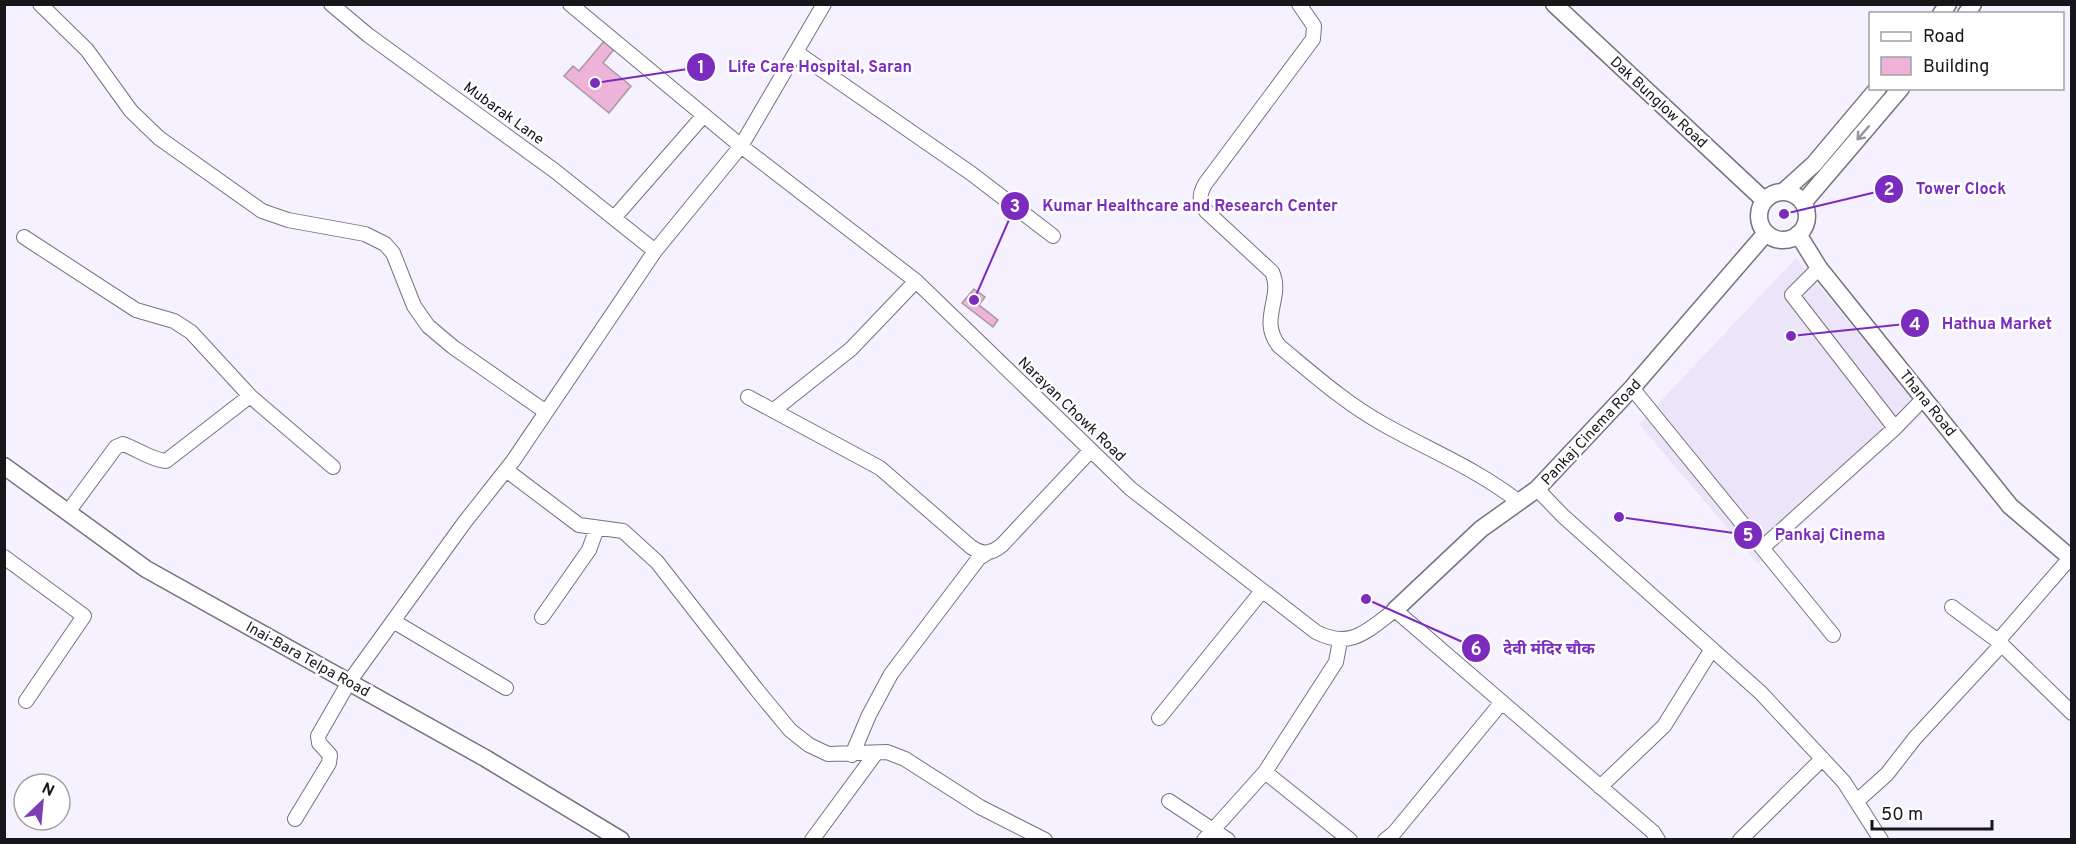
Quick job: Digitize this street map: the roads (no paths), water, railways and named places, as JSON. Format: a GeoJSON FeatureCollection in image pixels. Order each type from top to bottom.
{"type":"FeatureCollection","features":[{"type":"Feature","properties":{"kind":"street"},"geometry":{"type":"LineString","coordinates":[[40,4],[87,50],[131,111],[159,138],[262,211],[288,220],[365,234],[385,244],[393,253],[414,306],[428,326],[453,347],[546,412]]}},
{"type":"Feature","properties":{"kind":"street","name":"Mubarak Lane"},"geometry":{"type":"LineString","coordinates":[[331,4],[368,35],[531,152],[655,251]]}},
{"type":"Feature","properties":{"kind":"street","name":"Narayan Chowk Road"},"geometry":{"type":"LineString","coordinates":[[570,4],[741,146],[915,281],[1131,489],[1316,632],[1340,641]]}},
{"type":"Feature","properties":{"kind":"street"},"geometry":{"type":"LineString","coordinates":[[295,819],[331,760],[318,736],[349,682],[506,470],[655,251],[741,146],[824,4]]}},
{"type":"Feature","properties":{"kind":"street"},"geometry":{"type":"LineString","coordinates":[[1299,4],[1314,26],[1313,39],[1205,184],[1200,196],[1201,203],[1206,211],[1272,272],[1274,283],[1269,323],[1272,337],[1279,346],[1348,401],[1381,423],[1480,474],[1519,502]]}},
{"type":"Feature","properties":{"kind":"street","name":"Dak Bunglow Road"},"geometry":{"type":"LineString","coordinates":[[1554,4],[1764,200]]}},
{"type":"Feature","properties":{"kind":"street"},"geometry":{"type":"LineString","coordinates":[[796,52],[955,161],[1053,236]]}},
{"type":"Feature","properties":{"kind":"street"},"geometry":{"type":"LineString","coordinates":[[1783,192],[1792,194],[1803,203],[1806,220],[1798,234],[1786,239],[1766,233],[1759,220],[1764,200],[1783,192],[1814,164],[1876,90]]}},
{"type":"Feature","properties":{"kind":"street"},"geometry":{"type":"LineString","coordinates":[[1803,203],[1895,91]]}},
{"type":"Feature","properties":{"kind":"street"},"geometry":{"type":"LineString","coordinates":[[614,218],[704,115]]}},
{"type":"Feature","properties":{"kind":"street","name":"Pankaj Cinema Road"},"geometry":{"type":"LineString","coordinates":[[1395,610],[1481,529],[1537,489],[1632,388],[1766,233]]}},
{"type":"Feature","properties":{"kind":"street","name":"Thana Road"},"geometry":{"type":"LineString","coordinates":[[1798,234],[1820,268],[2010,506],[2071,559]]}},
{"type":"Feature","properties":{"kind":"street"},"geometry":{"type":"LineString","coordinates":[[24,237],[136,310],[174,321],[191,332],[250,396],[333,467]]}},
{"type":"Feature","properties":{"kind":"street"},"geometry":{"type":"LineString","coordinates":[[1820,268],[1792,295],[1895,428]]}},
{"type":"Feature","properties":{"kind":"street"},"geometry":{"type":"LineString","coordinates":[[774,410],[851,349],[915,281]]}},
{"type":"Feature","properties":{"kind":"street"},"geometry":{"type":"LineString","coordinates":[[1632,388],[1833,635]]}},
{"type":"Feature","properties":{"kind":"street"},"geometry":{"type":"LineString","coordinates":[[68,512],[116,447],[123,444],[158,460],[166,460],[250,396]]}},
{"type":"Feature","properties":{"kind":"street"},"geometry":{"type":"LineString","coordinates":[[748,397],[880,468],[896,479],[971,547],[987,553]]}},
{"type":"Feature","properties":{"kind":"street"},"geometry":{"type":"LineString","coordinates":[[1762,548],[1895,428],[1924,398]]}},
{"type":"Feature","properties":{"kind":"street"},"geometry":{"type":"LineString","coordinates":[[852,755],[869,715],[891,674],[980,558],[1002,545],[1091,450]]}},
{"type":"Feature","properties":{"kind":"street","name":"Inai-Bara Telpa Road"},"geometry":{"type":"LineString","coordinates":[[4,466],[146,569],[485,758],[621,840]]}},
{"type":"Feature","properties":{"kind":"street"},"geometry":{"type":"LineString","coordinates":[[506,470],[579,525],[623,531],[657,562],[790,730],[809,745],[828,754],[888,752],[905,759],[980,807],[1045,840]]}},
{"type":"Feature","properties":{"kind":"street"},"geometry":{"type":"LineString","coordinates":[[1537,489],[1563,516],[1761,693],[1857,801],[1881,840]]}},
{"type":"Feature","properties":{"kind":"street"},"geometry":{"type":"LineString","coordinates":[[542,617],[589,550],[597,528]]}},
{"type":"Feature","properties":{"kind":"street"},"geometry":{"type":"LineString","coordinates":[[4,557],[84,616],[26,701]]}},
{"type":"Feature","properties":{"kind":"street"},"geometry":{"type":"LineString","coordinates":[[1857,801],[1887,774],[1915,738],[2071,559]]}},
{"type":"Feature","properties":{"kind":"street"},"geometry":{"type":"LineString","coordinates":[[1159,718],[1262,591]]}},
{"type":"Feature","properties":{"kind":"street"},"geometry":{"type":"LineString","coordinates":[[1952,607],[2000,643],[2072,713]]}},
{"type":"Feature","properties":{"kind":"street"},"geometry":{"type":"LineString","coordinates":[[1204,840],[1265,772],[1336,662],[1340,641],[1364,633],[1395,610],[1658,840]]}},
{"type":"Feature","properties":{"kind":"street"},"geometry":{"type":"LineString","coordinates":[[393,621],[506,688]]}},
{"type":"Feature","properties":{"kind":"street"},"geometry":{"type":"LineString","coordinates":[[1600,787],[1664,726],[1712,649]]}},
{"type":"Feature","properties":{"kind":"street"},"geometry":{"type":"LineString","coordinates":[[1385,840],[1394,833],[1502,702]]}},
{"type":"Feature","properties":{"kind":"street"},"geometry":{"type":"LineString","coordinates":[[812,840],[876,753]]}},
{"type":"Feature","properties":{"kind":"street"},"geometry":{"type":"LineString","coordinates":[[1740,840],[1822,759]]}},
{"type":"Feature","properties":{"kind":"street"},"geometry":{"type":"LineString","coordinates":[[1265,772],[1350,840]]}},
{"type":"Feature","properties":{"kind":"street"},"geometry":{"type":"LineString","coordinates":[[1169,801],[1215,829],[1228,840]]}},
{"type":"Feature","properties":{"kind":"place","name":"Life Care Hospital, Saran"},"geometry":{"type":"Point","coordinates":[595,83]}},
{"type":"Feature","properties":{"kind":"place","name":"Tower Clock"},"geometry":{"type":"Point","coordinates":[1784,214]}},
{"type":"Feature","properties":{"kind":"place","name":"Kumar Healthcare and Research Center"},"geometry":{"type":"Point","coordinates":[974,300]}},
{"type":"Feature","properties":{"kind":"place","name":"Hathua Market"},"geometry":{"type":"Point","coordinates":[1791,336]}},
{"type":"Feature","properties":{"kind":"place","name":"Pankaj Cinema"},"geometry":{"type":"Point","coordinates":[1619,517]}},
{"type":"Feature","properties":{"kind":"place","name":"देवी मंदिर चौक"},"geometry":{"type":"Point","coordinates":[1366,599]}}]}
